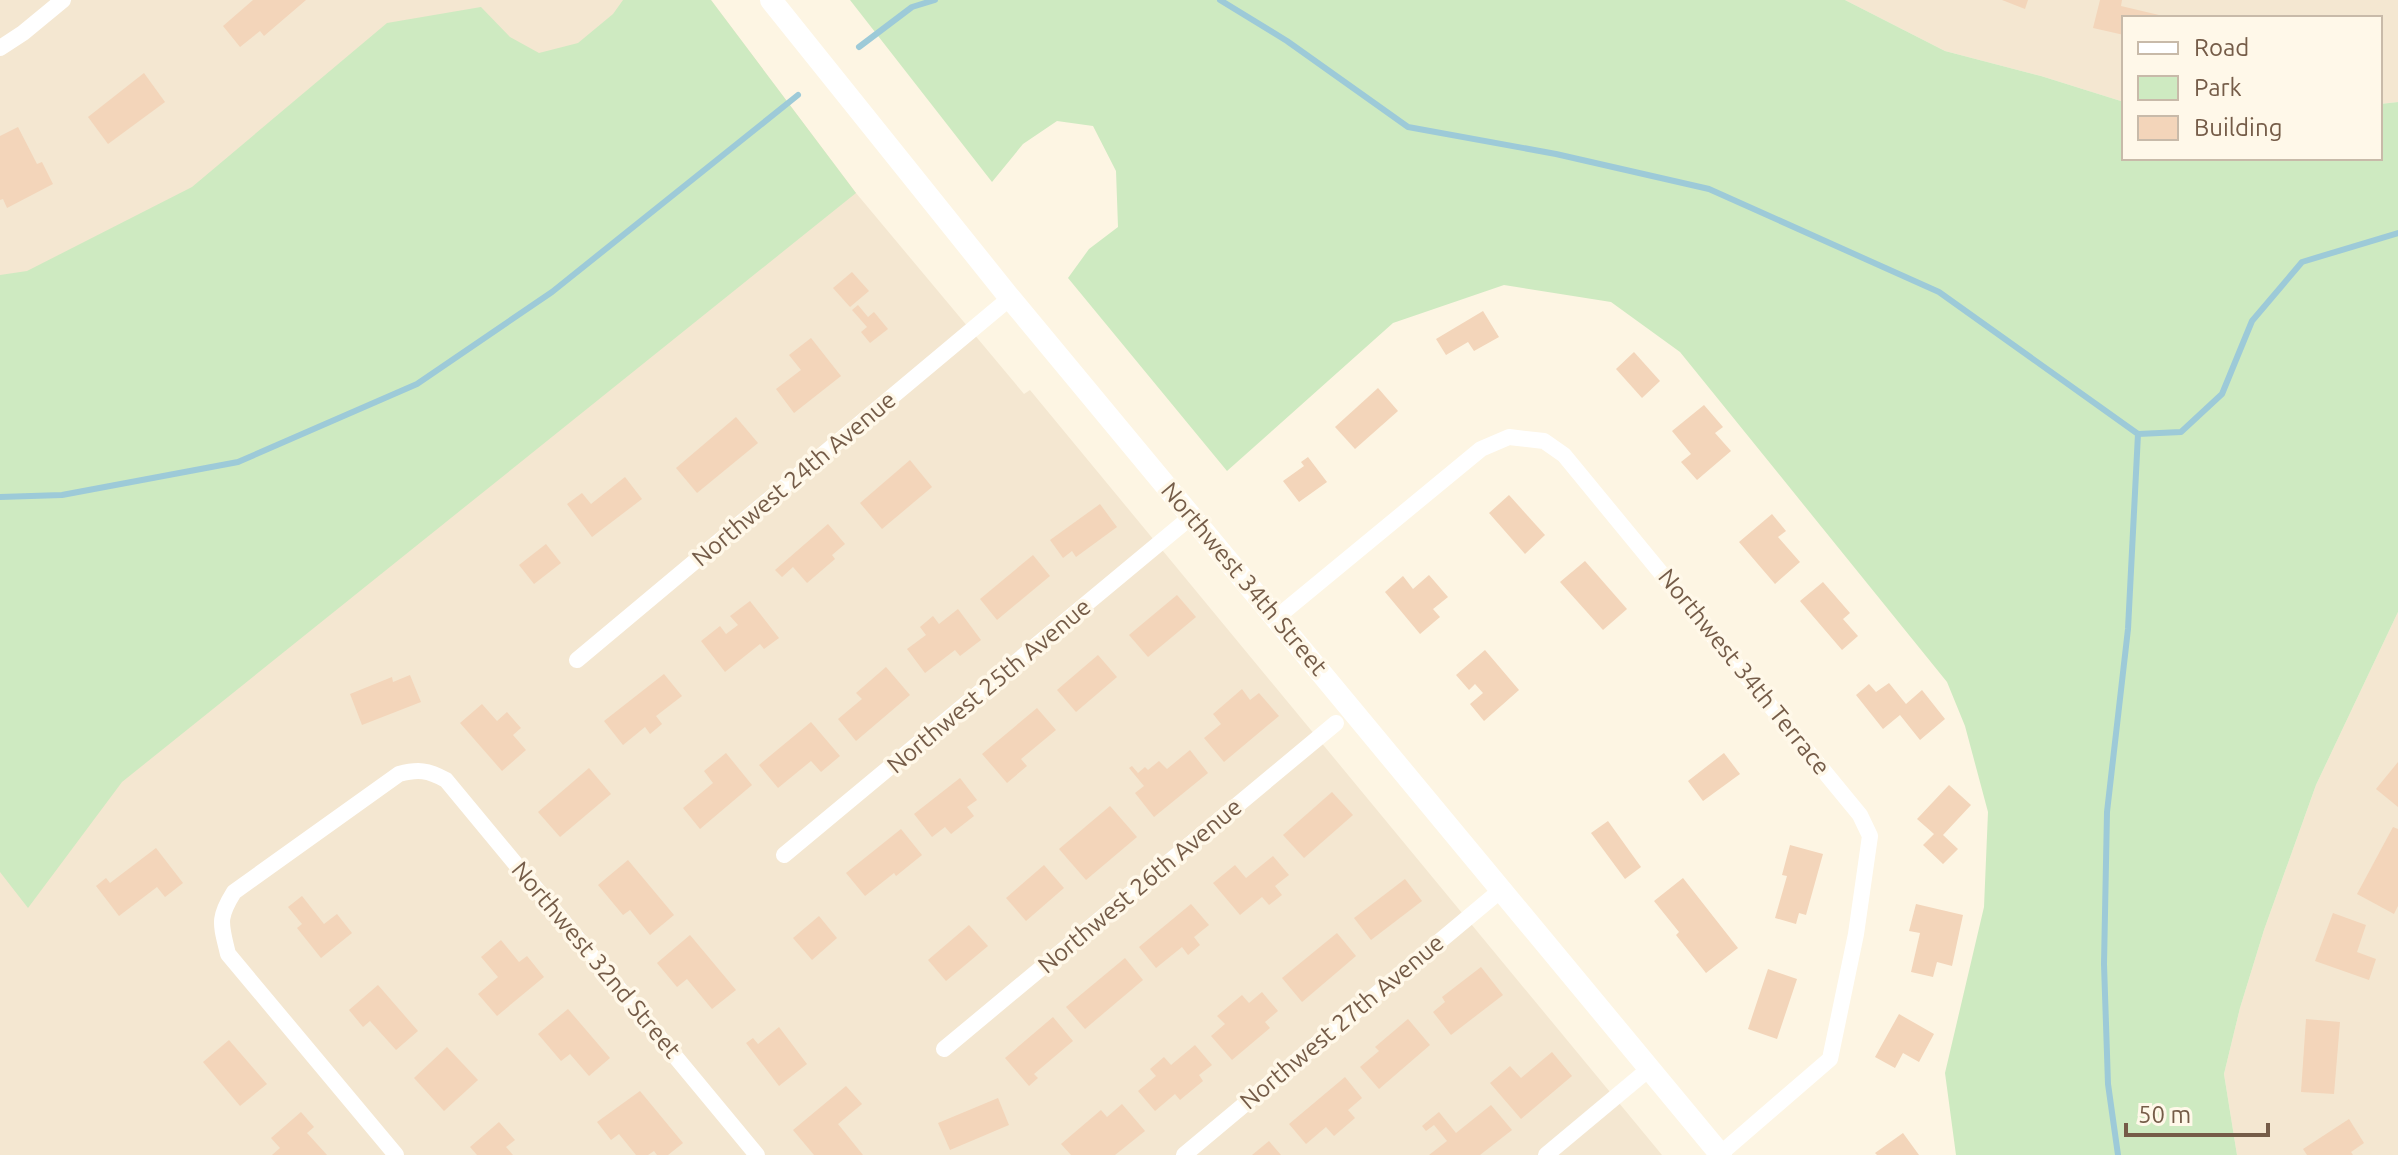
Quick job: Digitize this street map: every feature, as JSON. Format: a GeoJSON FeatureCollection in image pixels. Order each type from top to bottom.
{"type":"FeatureCollection","features":[{"type":"Feature","properties":{"kind":"main road","name":"Northwest 34th Street"},"geometry":{"type":"LineString","coordinates":[[771,0],[1010,298],[1720,1154]]}},
{"type":"Feature","properties":{"kind":"street"},"geometry":{"type":"LineString","coordinates":[[0,48],[63,0]]}},
{"type":"Feature","properties":{"kind":"street","name":"Northwest 24th Avenue"},"geometry":{"type":"LineString","coordinates":[[577,660],[1010,298]]}},
{"type":"Feature","properties":{"kind":"street","name":"Northwest 34th Terrace"},"geometry":{"type":"LineString","coordinates":[[1276,618],[1481,449],[1509,437],[1544,441],[1564,455],[1860,815],[1870,836],[1856,934],[1830,1059],[1720,1154]]}},
{"type":"Feature","properties":{"kind":"street","name":"Northwest 25th Avenue"},"geometry":{"type":"LineString","coordinates":[[784,855],[1192,516]]}},
{"type":"Feature","properties":{"kind":"street","name":"Northwest 26th Avenue"},"geometry":{"type":"LineString","coordinates":[[944,1049],[1336,723]]}},
{"type":"Feature","properties":{"kind":"street","name":"Northwest 32nd Street"},"geometry":{"type":"LineString","coordinates":[[396,1155],[228,954],[220,921],[222,911],[234,892],[399,774],[417,769],[430,771],[446,780],[757,1155]]}},
{"type":"Feature","properties":{"kind":"street","name":"Northwest 27th Avenue"},"geometry":{"type":"LineString","coordinates":[[1184,1155],[1501,890]]}},
{"type":"Feature","properties":{"kind":"street"},"geometry":{"type":"LineString","coordinates":[[1546,1155],[1649,1069]]}},
{"type":"Feature","properties":{"kind":"shaded area"},"geometry":{"type":"Polygon","coordinates":[[[0,0],[711,0],[856,193],[1024,394],[1030,390],[1662,1155],[0,1155],[0,0]]]}},
{"type":"Feature","properties":{"kind":"shaded area"},"geometry":{"type":"Polygon","coordinates":[[[1845,0],[2398,0],[2398,102],[2382,104],[2382,16],[2122,16],[2122,101],[1945,51],[1845,0]]]}},
{"type":"Feature","properties":{"kind":"shaded area"},"geometry":{"type":"Polygon","coordinates":[[[2398,612],[2398,1155],[2237,1155],[2224,1074],[2240,1008],[2264,930],[2316,785],[2398,612]]]}},
{"type":"Feature","properties":{"kind":"green space"},"geometry":{"type":"Polygon","coordinates":[[[623,0],[711,0],[856,193],[122,782],[28,908],[0,872],[0,275],[27,271],[192,187],[387,23],[481,7],[510,37],[539,53],[578,43],[613,14],[623,0]]]}},
{"type":"Feature","properties":{"kind":"green space"},"geometry":{"type":"Polygon","coordinates":[[[850,0],[1845,0],[1945,51],[2122,101],[2122,160],[2382,160],[2382,104],[2398,102],[2398,612],[2316,785],[2264,930],[2240,1008],[2224,1074],[2237,1155],[1956,1155],[1945,1073],[1984,907],[1988,812],[1965,726],[1947,682],[1680,352],[1611,302],[1504,285],[1393,323],[1227,471],[1068,278],[1089,249],[1118,227],[1116,171],[1093,126],[1057,121],[1023,144],[992,182],[850,0]]]}},
{"type":"Feature","properties":{"kind":"building"},"geometry":{"type":"Polygon","coordinates":[[[253,0],[306,0],[264,36],[260,31],[240,47],[223,26],[253,0]]]}},
{"type":"Feature","properties":{"kind":"building"},"geometry":{"type":"Polygon","coordinates":[[[2002,0],[2028,0],[2025,9],[2002,0]]]}},
{"type":"Feature","properties":{"kind":"building"},"geometry":{"type":"Polygon","coordinates":[[[2100,0],[2122,0],[2121,6],[2159,15],[2122,16],[2122,35],[2093,28],[2100,0]]]}},
{"type":"Feature","properties":{"kind":"building"},"geometry":{"type":"Polygon","coordinates":[[[144,73],[165,102],[108,144],[88,117],[144,73]]]}},
{"type":"Feature","properties":{"kind":"building"},"geometry":{"type":"Polygon","coordinates":[[[18,127],[37,164],[42,162],[53,184],[7,208],[3,199],[0,200],[0,136],[18,127]]]}},
{"type":"Feature","properties":{"kind":"building"},"geometry":{"type":"Polygon","coordinates":[[[852,272],[869,291],[850,307],[833,288],[852,272]]]}},
{"type":"Feature","properties":{"kind":"building"},"geometry":{"type":"Polygon","coordinates":[[[858,305],[868,317],[874,312],[888,329],[870,343],[861,332],[867,327],[852,310],[858,305]]]}},
{"type":"Feature","properties":{"kind":"building"},"geometry":{"type":"Polygon","coordinates":[[[1483,311],[1499,337],[1474,351],[1468,342],[1446,355],[1436,339],[1483,311]]]}},
{"type":"Feature","properties":{"kind":"building"},"geometry":{"type":"Polygon","coordinates":[[[811,338],[841,376],[794,413],[776,389],[801,370],[789,355],[811,338]]]}},
{"type":"Feature","properties":{"kind":"building"},"geometry":{"type":"Polygon","coordinates":[[[1634,352],[1660,381],[1642,398],[1616,369],[1634,352]]]}},
{"type":"Feature","properties":{"kind":"building"},"geometry":{"type":"Polygon","coordinates":[[[1378,388],[1398,411],[1355,449],[1335,427],[1378,388]]]}},
{"type":"Feature","properties":{"kind":"building"},"geometry":{"type":"Polygon","coordinates":[[[1704,405],[1723,427],[1715,433],[1731,451],[1697,480],[1681,462],[1691,454],[1672,431],[1704,405]]]}},
{"type":"Feature","properties":{"kind":"building"},"geometry":{"type":"Polygon","coordinates":[[[736,417],[758,443],[697,493],[676,468],[736,417]]]}},
{"type":"Feature","properties":{"kind":"building"},"geometry":{"type":"Polygon","coordinates":[[[1308,457],[1327,482],[1299,502],[1283,481],[1304,466],[1301,462],[1308,457]]]}},
{"type":"Feature","properties":{"kind":"building"},"geometry":{"type":"Polygon","coordinates":[[[910,460],[932,487],[882,529],[860,503],[910,460]]]}},
{"type":"Feature","properties":{"kind":"building"},"geometry":{"type":"Polygon","coordinates":[[[625,477],[642,499],[592,537],[567,504],[582,493],[591,504],[625,477]]]}},
{"type":"Feature","properties":{"kind":"building"},"geometry":{"type":"Polygon","coordinates":[[[1509,495],[1545,535],[1525,554],[1489,513],[1509,495]]]}},
{"type":"Feature","properties":{"kind":"building"},"geometry":{"type":"Polygon","coordinates":[[[1100,504],[1117,527],[1076,557],[1072,551],[1063,558],[1050,540],[1100,504]]]}},
{"type":"Feature","properties":{"kind":"building"},"geometry":{"type":"Polygon","coordinates":[[[1772,514],[1786,531],[1778,537],[1800,562],[1775,584],[1739,542],[1772,514]]]}},
{"type":"Feature","properties":{"kind":"building"},"geometry":{"type":"Polygon","coordinates":[[[828,524],[845,544],[832,555],[835,559],[807,583],[793,567],[782,577],[775,570],[828,524]]]}},
{"type":"Feature","properties":{"kind":"building"},"geometry":{"type":"Polygon","coordinates":[[[546,544],[561,563],[534,584],[519,565],[546,544]]]}},
{"type":"Feature","properties":{"kind":"building"},"geometry":{"type":"Polygon","coordinates":[[[1033,555],[1050,576],[997,620],[980,599],[1033,555]]]}},
{"type":"Feature","properties":{"kind":"building"},"geometry":{"type":"Polygon","coordinates":[[[1585,561],[1627,609],[1603,630],[1560,582],[1585,561]]]}},
{"type":"Feature","properties":{"kind":"building"},"geometry":{"type":"Polygon","coordinates":[[[1429,575],[1448,597],[1433,609],[1440,617],[1420,634],[1385,592],[1403,576],[1413,589],[1429,575]]]}},
{"type":"Feature","properties":{"kind":"building"},"geometry":{"type":"Polygon","coordinates":[[[1823,582],[1850,613],[1843,619],[1858,636],[1842,650],[1800,601],[1823,582]]]}},
{"type":"Feature","properties":{"kind":"building"},"geometry":{"type":"Polygon","coordinates":[[[1177,595],[1196,617],[1148,657],[1129,635],[1177,595]]]}},
{"type":"Feature","properties":{"kind":"building"},"geometry":{"type":"Polygon","coordinates":[[[750,601],[779,638],[764,649],[760,644],[725,672],[701,641],[720,626],[726,634],[738,625],[730,616],[750,601]]]}},
{"type":"Feature","properties":{"kind":"building"},"geometry":{"type":"Polygon","coordinates":[[[958,609],[981,640],[960,656],[955,650],[925,673],[907,649],[926,635],[920,627],[933,616],[939,624],[958,609]]]}},
{"type":"Feature","properties":{"kind":"building"},"geometry":{"type":"Polygon","coordinates":[[[1485,650],[1519,690],[1484,721],[1470,704],[1483,693],[1475,684],[1469,690],[1456,675],[1485,650]]]}},
{"type":"Feature","properties":{"kind":"building"},"geometry":{"type":"Polygon","coordinates":[[[1098,655],[1117,677],[1076,712],[1057,690],[1098,655]]]}},
{"type":"Feature","properties":{"kind":"building"},"geometry":{"type":"Polygon","coordinates":[[[886,667],[910,695],[856,741],[838,719],[862,699],[856,693],[886,667]]]}},
{"type":"Feature","properties":{"kind":"building"},"geometry":{"type":"Polygon","coordinates":[[[664,674],[682,696],[656,716],[662,724],[650,734],[645,727],[623,745],[604,721],[664,674]]]}},
{"type":"Feature","properties":{"kind":"building"},"geometry":{"type":"Polygon","coordinates":[[[410,675],[421,702],[362,725],[350,694],[392,677],[393,682],[410,675]]]}},
{"type":"Feature","properties":{"kind":"building"},"geometry":{"type":"Polygon","coordinates":[[[1889,683],[1906,704],[1922,690],[1945,719],[1920,740],[1900,715],[1883,729],[1856,695],[1869,684],[1876,692],[1889,683]]]}},
{"type":"Feature","properties":{"kind":"building"},"geometry":{"type":"Polygon","coordinates":[[[1242,689],[1250,700],[1259,693],[1279,716],[1224,762],[1204,738],[1221,724],[1213,714],[1242,689]]]}},
{"type":"Feature","properties":{"kind":"building"},"geometry":{"type":"Polygon","coordinates":[[[482,704],[497,721],[507,712],[521,728],[513,735],[526,750],[502,771],[460,723],[482,704]]]}},
{"type":"Feature","properties":{"kind":"building"},"geometry":{"type":"Polygon","coordinates":[[[1037,708],[1056,730],[1021,759],[1027,766],[1007,783],[982,754],[1037,708]]]}},
{"type":"Feature","properties":{"kind":"building"},"geometry":{"type":"Polygon","coordinates":[[[811,722],[840,756],[821,772],[811,761],[778,788],[759,765],[811,722]]]}},
{"type":"Feature","properties":{"kind":"building"},"geometry":{"type":"Polygon","coordinates":[[[1190,750],[1208,773],[1154,817],[1135,793],[1144,786],[1129,768],[1132,766],[1138,773],[1159,761],[1167,769],[1190,750]]]}},
{"type":"Feature","properties":{"kind":"building"},"geometry":{"type":"Polygon","coordinates":[[[726,753],[752,785],[700,829],[683,808],[713,783],[704,771],[726,753]]]}},
{"type":"Feature","properties":{"kind":"building"},"geometry":{"type":"Polygon","coordinates":[[[1724,753],[1740,774],[1703,801],[1688,781],[1724,753]]]}},
{"type":"Feature","properties":{"kind":"building"},"geometry":{"type":"Polygon","coordinates":[[[2398,762],[2398,807],[2376,789],[2398,762]]]}},
{"type":"Feature","properties":{"kind":"building"},"geometry":{"type":"Polygon","coordinates":[[[589,768],[611,794],[560,837],[538,812],[589,768]]]}},
{"type":"Feature","properties":{"kind":"building"},"geometry":{"type":"Polygon","coordinates":[[[960,778],[977,800],[967,807],[974,816],[951,834],[945,827],[932,837],[914,814],[960,778]]]}},
{"type":"Feature","properties":{"kind":"building"},"geometry":{"type":"Polygon","coordinates":[[[1949,785],[1971,805],[1943,835],[1958,849],[1943,864],[1923,845],[1934,834],[1917,819],[1949,785]]]}},
{"type":"Feature","properties":{"kind":"building"},"geometry":{"type":"Polygon","coordinates":[[[1332,792],[1353,815],[1304,858],[1283,835],[1332,792]]]}},
{"type":"Feature","properties":{"kind":"building"},"geometry":{"type":"Polygon","coordinates":[[[1110,806],[1137,837],[1086,880],[1059,849],[1110,806]]]}},
{"type":"Feature","properties":{"kind":"building"},"geometry":{"type":"Polygon","coordinates":[[[1608,821],[1641,867],[1625,879],[1591,833],[1608,821]]]}},
{"type":"Feature","properties":{"kind":"building"},"geometry":{"type":"Polygon","coordinates":[[[2393,827],[2398,829],[2398,906],[2394,914],[2357,894],[2393,827]]]}},
{"type":"Feature","properties":{"kind":"building"},"geometry":{"type":"Polygon","coordinates":[[[901,829],[922,855],[865,896],[846,873],[901,829]]]}},
{"type":"Feature","properties":{"kind":"building"},"geometry":{"type":"Polygon","coordinates":[[[1790,845],[1823,854],[1806,915],[1799,913],[1796,924],[1775,918],[1787,876],[1782,875],[1790,845]]]}},
{"type":"Feature","properties":{"kind":"building"},"geometry":{"type":"Polygon","coordinates":[[[156,848],[183,883],[165,897],[157,887],[119,916],[96,886],[106,878],[110,883],[156,848]]]}},
{"type":"Feature","properties":{"kind":"building"},"geometry":{"type":"Polygon","coordinates":[[[1273,856],[1289,875],[1275,886],[1282,895],[1269,905],[1262,897],[1240,915],[1213,883],[1235,865],[1246,878],[1273,856]]]}},
{"type":"Feature","properties":{"kind":"building"},"geometry":{"type":"Polygon","coordinates":[[[628,860],[674,915],[650,935],[630,910],[623,915],[598,885],[628,860]]]}},
{"type":"Feature","properties":{"kind":"building"},"geometry":{"type":"Polygon","coordinates":[[[1044,865],[1064,888],[1026,921],[1006,898],[1044,865]]]}},
{"type":"Feature","properties":{"kind":"building"},"geometry":{"type":"Polygon","coordinates":[[[1683,878],[1738,948],[1706,973],[1654,901],[1683,878]]]}},
{"type":"Feature","properties":{"kind":"building"},"geometry":{"type":"Polygon","coordinates":[[[1405,879],[1422,901],[1371,940],[1354,918],[1405,879]]]}},
{"type":"Feature","properties":{"kind":"building"},"geometry":{"type":"Polygon","coordinates":[[[302,896],[324,924],[337,914],[352,933],[321,958],[297,928],[302,924],[288,907],[302,896]]]}},
{"type":"Feature","properties":{"kind":"building"},"geometry":{"type":"Polygon","coordinates":[[[1191,904],[1209,925],[1194,937],[1200,945],[1188,955],[1182,947],[1156,968],[1139,947],[1191,904]]]}},
{"type":"Feature","properties":{"kind":"building"},"geometry":{"type":"Polygon","coordinates":[[[1916,904],[1963,915],[1952,966],[1937,962],[1933,977],[1911,972],[1920,933],[1909,931],[1916,904]]]}},
{"type":"Feature","properties":{"kind":"building"},"geometry":{"type":"Polygon","coordinates":[[[2333,913],[2366,925],[2357,952],[2376,959],[2369,980],[2315,961],[2333,913]]]}},
{"type":"Feature","properties":{"kind":"building"},"geometry":{"type":"Polygon","coordinates":[[[819,916],[837,938],[812,960],[793,938],[819,916]]]}},
{"type":"Feature","properties":{"kind":"building"},"geometry":{"type":"Polygon","coordinates":[[[969,925],[988,946],[946,981],[928,960],[969,925]]]}},
{"type":"Feature","properties":{"kind":"building"},"geometry":{"type":"Polygon","coordinates":[[[1337,933],[1356,956],[1302,1002],[1282,978],[1337,933]]]}},
{"type":"Feature","properties":{"kind":"building"},"geometry":{"type":"Polygon","coordinates":[[[690,935],[736,990],[712,1009],[687,979],[677,987],[657,963],[690,935]]]}},
{"type":"Feature","properties":{"kind":"building"},"geometry":{"type":"Polygon","coordinates":[[[501,940],[519,962],[527,956],[544,977],[497,1016],[478,994],[498,977],[481,957],[501,940]]]}},
{"type":"Feature","properties":{"kind":"building"},"geometry":{"type":"Polygon","coordinates":[[[1125,958],[1143,980],[1085,1029],[1066,1007],[1125,958]]]}},
{"type":"Feature","properties":{"kind":"building"},"geometry":{"type":"Polygon","coordinates":[[[1481,967],[1503,995],[1451,1035],[1433,1012],[1445,1002],[1442,997],[1481,967]]]}},
{"type":"Feature","properties":{"kind":"building"},"geometry":{"type":"Polygon","coordinates":[[[1768,969],[1797,979],[1777,1039],[1748,1029],[1768,969]]]}},
{"type":"Feature","properties":{"kind":"building"},"geometry":{"type":"Polygon","coordinates":[[[378,985],[418,1031],[396,1050],[370,1021],[363,1027],[349,1010],[378,985]]]}},
{"type":"Feature","properties":{"kind":"building"},"geometry":{"type":"Polygon","coordinates":[[[1262,992],[1278,1011],[1265,1022],[1270,1028],[1232,1060],[1211,1036],[1225,1024],[1217,1016],[1242,995],[1249,1003],[1262,992]]]}},
{"type":"Feature","properties":{"kind":"building"},"geometry":{"type":"Polygon","coordinates":[[[568,1009],[610,1058],[589,1076],[570,1054],[561,1061],[538,1034],[568,1009]]]}},
{"type":"Feature","properties":{"kind":"building"},"geometry":{"type":"Polygon","coordinates":[[[1899,1014],[1934,1034],[1919,1062],[1903,1053],[1895,1068],[1875,1057],[1899,1014]]]}},
{"type":"Feature","properties":{"kind":"building"},"geometry":{"type":"Polygon","coordinates":[[[1053,1017],[1073,1041],[1034,1074],[1038,1078],[1029,1086],[1005,1058],[1053,1017]]]}},
{"type":"Feature","properties":{"kind":"building"},"geometry":{"type":"Polygon","coordinates":[[[1408,1019],[1430,1045],[1379,1089],[1360,1067],[1379,1051],[1375,1047],[1408,1019]]]}},
{"type":"Feature","properties":{"kind":"building"},"geometry":{"type":"Polygon","coordinates":[[[2306,1019],[2340,1022],[2334,1094],[2301,1092],[2306,1019]]]}},
{"type":"Feature","properties":{"kind":"building"},"geometry":{"type":"Polygon","coordinates":[[[779,1027],[807,1064],[779,1086],[746,1043],[753,1038],[758,1044],[779,1027]]]}},
{"type":"Feature","properties":{"kind":"building"},"geometry":{"type":"Polygon","coordinates":[[[229,1040],[267,1084],[240,1106],[203,1062],[229,1040]]]}},
{"type":"Feature","properties":{"kind":"building"},"geometry":{"type":"Polygon","coordinates":[[[1195,1045],[1212,1065],[1199,1075],[1203,1081],[1180,1100],[1175,1094],[1155,1111],[1138,1091],[1156,1076],[1150,1069],[1164,1057],[1171,1065],[1195,1045]]]}},
{"type":"Feature","properties":{"kind":"building"},"geometry":{"type":"Polygon","coordinates":[[[447,1047],[478,1080],[444,1111],[414,1078],[447,1047]]]}},
{"type":"Feature","properties":{"kind":"building"},"geometry":{"type":"Polygon","coordinates":[[[1552,1052],[1572,1076],[1521,1119],[1490,1083],[1510,1066],[1521,1078],[1552,1052]]]}},
{"type":"Feature","properties":{"kind":"building"},"geometry":{"type":"Polygon","coordinates":[[[1345,1077],[1362,1098],[1348,1110],[1355,1118],[1334,1136],[1326,1127],[1306,1144],[1289,1124],[1345,1077]]]}},
{"type":"Feature","properties":{"kind":"building"},"geometry":{"type":"Polygon","coordinates":[[[846,1086],[862,1104],[838,1124],[863,1155],[814,1155],[793,1130],[846,1086]]]}},
{"type":"Feature","properties":{"kind":"building"},"geometry":{"type":"Polygon","coordinates":[[[640,1091],[683,1143],[668,1155],[657,1155],[654,1151],[648,1155],[636,1155],[619,1134],[611,1140],[597,1122],[640,1091]]]}},
{"type":"Feature","properties":{"kind":"building"},"geometry":{"type":"Polygon","coordinates":[[[998,1098],[1009,1125],[950,1150],[938,1123],[998,1098]]]}},
{"type":"Feature","properties":{"kind":"building"},"geometry":{"type":"Polygon","coordinates":[[[1122,1104],[1145,1131],[1115,1155],[1071,1155],[1061,1144],[1101,1110],[1107,1117],[1122,1104]]]}},
{"type":"Feature","properties":{"kind":"building"},"geometry":{"type":"Polygon","coordinates":[[[1491,1105],[1512,1130],[1480,1155],[1429,1155],[1447,1141],[1434,1125],[1426,1131],[1422,1126],[1439,1112],[1456,1133],[1491,1105]]]}},
{"type":"Feature","properties":{"kind":"building"},"geometry":{"type":"Polygon","coordinates":[[[301,1112],[314,1127],[307,1133],[327,1155],[272,1155],[280,1148],[271,1138],[301,1112]]]}},
{"type":"Feature","properties":{"kind":"building"},"geometry":{"type":"Polygon","coordinates":[[[2349,1119],[2364,1143],[2351,1152],[2353,1155],[2307,1155],[2303,1149],[2349,1119]]]}},
{"type":"Feature","properties":{"kind":"building"},"geometry":{"type":"Polygon","coordinates":[[[499,1122],[515,1140],[506,1147],[513,1155],[477,1155],[470,1147],[499,1122]]]}},
{"type":"Feature","properties":{"kind":"building"},"geometry":{"type":"Polygon","coordinates":[[[1903,1133],[1919,1155],[1875,1153],[1903,1133]]]}},
{"type":"Feature","properties":{"kind":"building"},"geometry":{"type":"Polygon","coordinates":[[[1269,1141],[1281,1155],[1252,1155],[1269,1141]]]}},
{"type":"Feature","properties":{"kind":"waterway"},"geometry":{"type":"LineString","coordinates":[[859,47],[912,7],[935,0]]}},
{"type":"Feature","properties":{"kind":"waterway"},"geometry":{"type":"LineString","coordinates":[[1220,0],[1287,41],[1408,127],[1556,154],[1709,189],[1939,292],[2138,434],[2128,629],[2107,812],[2104,964],[2108,1084],[2118,1155]]}},
{"type":"Feature","properties":{"kind":"waterway"},"geometry":{"type":"LineString","coordinates":[[0,497],[62,495],[238,462],[417,384],[552,292],[798,95]]}},
{"type":"Feature","properties":{"kind":"waterway"},"geometry":{"type":"LineString","coordinates":[[2138,434],[2181,432],[2222,394],[2252,321],[2302,262],[2398,233]]}}]}
